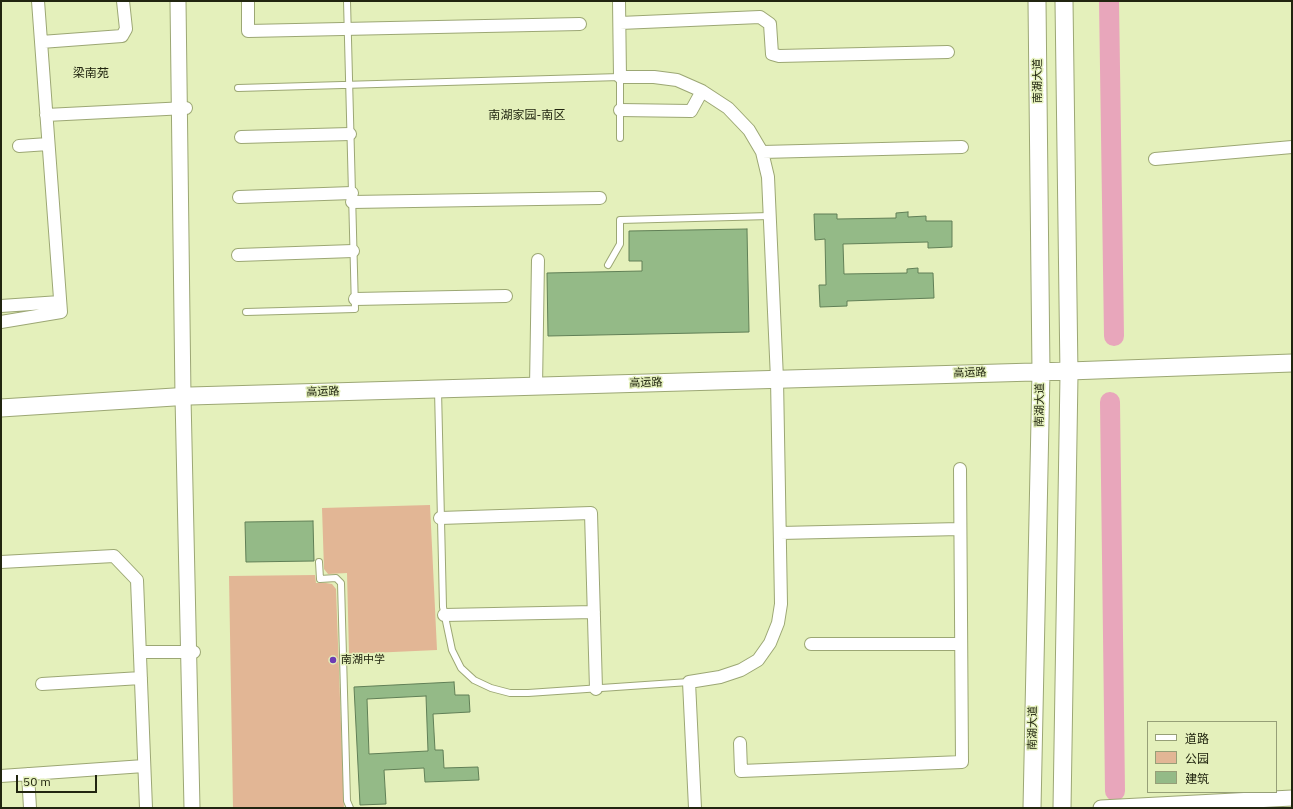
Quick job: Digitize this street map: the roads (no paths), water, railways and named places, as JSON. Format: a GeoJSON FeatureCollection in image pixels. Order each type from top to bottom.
{"type":"FeatureCollection","features":[{"type":"Feature","properties":{"kind":"main road","name":"南湖大道"},"geometry":{"type":"LineString","coordinates":[[1032,808],[1041,373],[1037,1]]}},
{"type":"Feature","properties":{"kind":"main road"},"geometry":{"type":"LineString","coordinates":[[1062,808],[1069,373],[1064,1]]}},
{"type":"Feature","properties":{"kind":"main road","name":"高运路"},"geometry":{"type":"LineString","coordinates":[[1069,373],[1292,363]]}},
{"type":"Feature","properties":{"kind":"main road","name":"高运路"},"geometry":{"type":"LineString","coordinates":[[438,391],[536,386],[1292,366]]}},
{"type":"Feature","properties":{"kind":"main road","name":"高运路"},"geometry":{"type":"LineString","coordinates":[[1,408],[186,399],[777,380]]}},
{"type":"Feature","properties":{"kind":"main road","name":"高运路"},"geometry":{"type":"LineString","coordinates":[[1,412],[186,399]]}},
{"type":"Feature","properties":{"kind":"street"},"geometry":{"type":"LineString","coordinates":[[1,322],[61,312],[38,1]]}},
{"type":"Feature","properties":{"kind":"street"},"geometry":{"type":"LineString","coordinates":[[41,42],[122,36],[126,29],[123,1]]}},
{"type":"Feature","properties":{"kind":"street"},"geometry":{"type":"LineString","coordinates":[[178,1],[182,108],[191,652],[192,808]]}},
{"type":"Feature","properties":{"kind":"street"},"geometry":{"type":"LineString","coordinates":[[182,108],[185,1]]}},
{"type":"Feature","properties":{"kind":"street"},"geometry":{"type":"LineString","coordinates":[[248,1],[248,31],[580,24]]}},
{"type":"Feature","properties":{"kind":"street"},"geometry":{"type":"LineString","coordinates":[[619,1],[620,77],[654,77],[677,80],[702,91],[728,108],[749,130],[762,152],[768,177],[777,380],[781,604],[778,623],[770,643],[758,660],[741,670],[720,677],[689,682],[695,808]]}},
{"type":"Feature","properties":{"kind":"street"},"geometry":{"type":"LineString","coordinates":[[620,23],[760,17],[770,24],[772,54],[779,56],[948,52]]}},
{"type":"Feature","properties":{"kind":"street"},"geometry":{"type":"LineString","coordinates":[[620,110],[691,111],[702,91]]}},
{"type":"Feature","properties":{"kind":"street"},"geometry":{"type":"LineString","coordinates":[[46,115],[182,108]]}},
{"type":"Feature","properties":{"kind":"street"},"geometry":{"type":"LineString","coordinates":[[242,136],[350,134]]}},
{"type":"Feature","properties":{"kind":"street"},"geometry":{"type":"LineString","coordinates":[[18,146],[48,144]]}},
{"type":"Feature","properties":{"kind":"street"},"geometry":{"type":"LineString","coordinates":[[762,152],[962,147]]}},
{"type":"Feature","properties":{"kind":"street"},"geometry":{"type":"LineString","coordinates":[[1154,159],[1292,148]]}},
{"type":"Feature","properties":{"kind":"street"},"geometry":{"type":"LineString","coordinates":[[239,197],[600,198]]}},
{"type":"Feature","properties":{"kind":"street"},"geometry":{"type":"LineString","coordinates":[[238,255],[353,251]]}},
{"type":"Feature","properties":{"kind":"street"},"geometry":{"type":"LineString","coordinates":[[536,386],[538,260]]}},
{"type":"Feature","properties":{"kind":"street"},"geometry":{"type":"LineString","coordinates":[[355,299],[506,296]]}},
{"type":"Feature","properties":{"kind":"street"},"geometry":{"type":"LineString","coordinates":[[1,306],[60,302]]}},
{"type":"Feature","properties":{"kind":"street"},"geometry":{"type":"LineString","coordinates":[[740,743],[741,771],[962,762],[960,469]]}},
{"type":"Feature","properties":{"kind":"street"},"geometry":{"type":"LineString","coordinates":[[440,518],[591,513],[596,689]]}},
{"type":"Feature","properties":{"kind":"street"},"geometry":{"type":"LineString","coordinates":[[780,533],[960,529]]}},
{"type":"Feature","properties":{"kind":"street"},"geometry":{"type":"LineString","coordinates":[[1,562],[114,556],[137,580],[146,808]]}},
{"type":"Feature","properties":{"kind":"street"},"geometry":{"type":"LineString","coordinates":[[444,615],[594,612]]}},
{"type":"Feature","properties":{"kind":"street"},"geometry":{"type":"LineString","coordinates":[[811,644],[961,644]]}},
{"type":"Feature","properties":{"kind":"street"},"geometry":{"type":"LineString","coordinates":[[140,652],[191,652]]}},
{"type":"Feature","properties":{"kind":"street"},"geometry":{"type":"LineString","coordinates":[[191,652],[198,808]]}},
{"type":"Feature","properties":{"kind":"street"},"geometry":{"type":"LineString","coordinates":[[42,684],[141,678]]}},
{"type":"Feature","properties":{"kind":"street"},"geometry":{"type":"LineString","coordinates":[[1,776],[144,766]]}},
{"type":"Feature","properties":{"kind":"street"},"geometry":{"type":"LineString","coordinates":[[28,774],[30,808]]}},
{"type":"Feature","properties":{"kind":"street"},"geometry":{"type":"LineString","coordinates":[[1101,808],[1292,798]]}},
{"type":"Feature","properties":{"kind":"street"},"geometry":{"type":"LineString","coordinates":[[1166,808],[1292,802]]}},
{"type":"Feature","properties":{"kind":"lane"},"geometry":{"type":"LineString","coordinates":[[246,312],[355,309],[347,1]]}},
{"type":"Feature","properties":{"kind":"lane"},"geometry":{"type":"LineString","coordinates":[[238,88],[620,77],[620,138]]}},
{"type":"Feature","properties":{"kind":"lane"},"geometry":{"type":"LineString","coordinates":[[608,265],[620,244],[620,220],[770,216]]}},
{"type":"Feature","properties":{"kind":"lane"},"geometry":{"type":"LineString","coordinates":[[438,391],[440,518],[444,615],[452,650],[461,668],[474,680],[491,688],[510,693],[596,689],[689,682]]}},
{"type":"Feature","properties":{"kind":"lane"},"geometry":{"type":"LineString","coordinates":[[319,562],[320,579],[336,578],[341,583],[347,801],[350,808]]}},
{"type":"Feature","properties":{"kind":"waterway"},"geometry":{"type":"LineString","coordinates":[[1109,1],[1114,336]]}},
{"type":"Feature","properties":{"kind":"waterway"},"geometry":{"type":"LineString","coordinates":[[1110,402],[1115,791]]}},
{"type":"Feature","properties":{"kind":"place","name":"南湖中学"},"geometry":{"type":"Point","coordinates":[333,660]}},
{"type":"Feature","properties":{"kind":"district","name":"梁南苑"},"geometry":{"type":"Point","coordinates":[91,74]}},
{"type":"Feature","properties":{"kind":"district","name":"南湖家园-南区"},"geometry":{"type":"Point","coordinates":[527,116]}}]}
